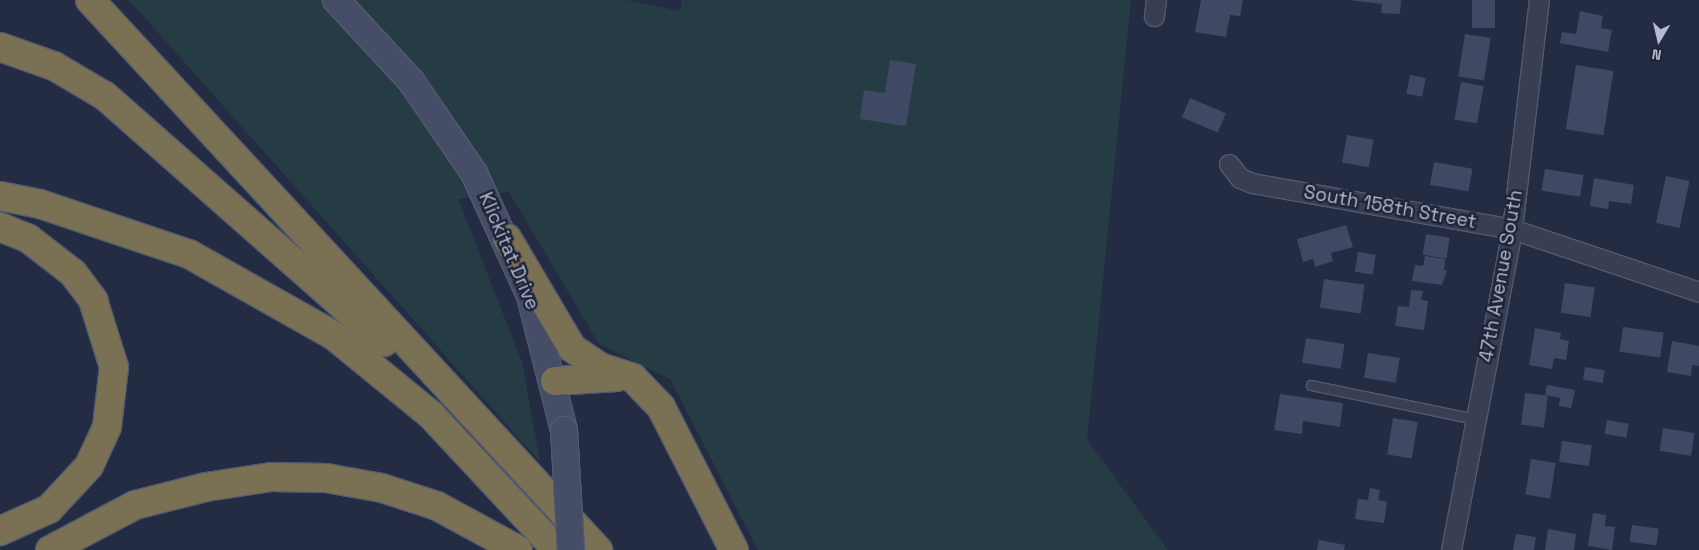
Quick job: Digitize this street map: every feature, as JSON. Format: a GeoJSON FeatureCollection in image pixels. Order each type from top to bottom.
{"type":"FeatureCollection","features":[{"type":"Feature","properties":{"kind":"highway"},"geometry":{"type":"LineString","coordinates":[[94,5],[598,550]]}},
{"type":"Feature","properties":{"kind":"highway"},"geometry":{"type":"LineString","coordinates":[[0,47],[54,66],[105,96],[512,458]]}},
{"type":"Feature","properties":{"kind":"highway"},"geometry":{"type":"LineString","coordinates":[[0,196],[40,204],[189,254],[333,335],[431,415],[557,550]]}},
{"type":"Feature","properties":{"kind":"highway"},"geometry":{"type":"LineString","coordinates":[[0,227],[29,240],[73,273],[93,300],[114,367],[107,427],[89,466],[49,509],[0,531]]}},
{"type":"Feature","properties":{"kind":"highway"},"geometry":{"type":"LineString","coordinates":[[507,238],[572,348],[600,367],[633,378],[661,407],[734,550]]}},
{"type":"Feature","properties":{"kind":"highway"},"geometry":{"type":"LineString","coordinates":[[555,381],[602,376],[633,378]]}},
{"type":"Feature","properties":{"kind":"highway"},"geometry":{"type":"LineString","coordinates":[[50,550],[134,506],[206,487],[271,477],[326,478],[382,488],[437,506],[518,550]]}},
{"type":"Feature","properties":{"kind":"main road","name":"Klickitat Drive"},"geometry":{"type":"LineString","coordinates":[[336,0],[387,52],[434,111],[474,173],[507,238],[530,296],[555,381],[564,430],[572,550]]}},
{"type":"Feature","properties":{"kind":"street","name":"47th Avenue South"},"geometry":{"type":"LineString","coordinates":[[1452,550],[1512,229],[1539,0]]}},
{"type":"Feature","properties":{"kind":"street","name":"South 158th Street"},"geometry":{"type":"LineString","coordinates":[[1228,164],[1240,178],[1252,183],[1512,229],[1699,292]]}},
{"type":"Feature","properties":{"kind":"lane"},"geometry":{"type":"LineString","coordinates":[[1311,385],[1475,419]]}},
{"type":"Feature","properties":{"kind":"shaded area"},"geometry":{"type":"Polygon","coordinates":[[[129,0],[626,0],[680,11],[682,0],[1131,0],[1087,440],[1168,550],[758,550],[670,379],[599,344],[509,192],[458,199],[522,362],[540,462],[129,0]]]}},
{"type":"Feature","properties":{"kind":"building"},"geometry":{"type":"Polygon","coordinates":[[[1201,0],[1243,0],[1240,16],[1230,15],[1226,37],[1195,32],[1201,0]]]}},
{"type":"Feature","properties":{"kind":"building"},"geometry":{"type":"Polygon","coordinates":[[[1348,0],[1401,0],[1400,14],[1381,13],[1382,4],[1348,0]]]}},
{"type":"Feature","properties":{"kind":"building"},"geometry":{"type":"Polygon","coordinates":[[[1472,0],[1495,0],[1495,28],[1472,28],[1472,0]]]}},
{"type":"Feature","properties":{"kind":"building"},"geometry":{"type":"Polygon","coordinates":[[[1580,11],[1603,16],[1601,28],[1612,30],[1608,52],[1560,43],[1562,32],[1576,34],[1580,11]]]}},
{"type":"Feature","properties":{"kind":"building"},"geometry":{"type":"Polygon","coordinates":[[[1465,34],[1491,38],[1484,81],[1458,76],[1465,34]]]}},
{"type":"Feature","properties":{"kind":"building"},"geometry":{"type":"Polygon","coordinates":[[[890,60],[916,64],[906,126],[860,119],[864,90],[885,93],[890,60]]]}},
{"type":"Feature","properties":{"kind":"building"},"geometry":{"type":"Polygon","coordinates":[[[1576,65],[1614,71],[1603,135],[1566,129],[1576,65]]]}},
{"type":"Feature","properties":{"kind":"building"},"geometry":{"type":"Polygon","coordinates":[[[1410,75],[1426,78],[1422,97],[1406,94],[1410,75]]]}},
{"type":"Feature","properties":{"kind":"building"},"geometry":{"type":"Polygon","coordinates":[[[1461,82],[1484,86],[1477,123],[1454,119],[1461,82]]]}},
{"type":"Feature","properties":{"kind":"building"},"geometry":{"type":"Polygon","coordinates":[[[1190,98],[1226,113],[1218,133],[1182,117],[1190,98]]]}},
{"type":"Feature","properties":{"kind":"building"},"geometry":{"type":"Polygon","coordinates":[[[1347,135],[1374,140],[1369,167],[1342,163],[1347,135]]]}},
{"type":"Feature","properties":{"kind":"building"},"geometry":{"type":"Polygon","coordinates":[[[1434,162],[1472,169],[1468,191],[1430,185],[1434,162]]]}},
{"type":"Feature","properties":{"kind":"building"},"geometry":{"type":"Polygon","coordinates":[[[1545,169],[1584,175],[1580,197],[1542,191],[1545,169]]]}},
{"type":"Feature","properties":{"kind":"building"},"geometry":{"type":"Polygon","coordinates":[[[1666,176],[1689,181],[1679,228],[1656,223],[1666,176]]]}},
{"type":"Feature","properties":{"kind":"building"},"geometry":{"type":"Polygon","coordinates":[[[1594,178],[1634,185],[1631,204],[1609,201],[1608,209],[1590,206],[1594,178]]]}},
{"type":"Feature","properties":{"kind":"building"},"geometry":{"type":"Polygon","coordinates":[[[1346,225],[1353,247],[1331,253],[1333,261],[1315,267],[1313,259],[1303,262],[1297,239],[1346,225]]]}},
{"type":"Feature","properties":{"kind":"building"},"geometry":{"type":"Polygon","coordinates":[[[1426,234],[1450,238],[1446,258],[1423,255],[1426,234]]]}},
{"type":"Feature","properties":{"kind":"building"},"geometry":{"type":"Polygon","coordinates":[[[1358,252],[1376,255],[1373,275],[1355,272],[1358,252]]]}},
{"type":"Feature","properties":{"kind":"building"},"geometry":{"type":"Polygon","coordinates":[[[1425,256],[1445,259],[1444,270],[1447,271],[1442,285],[1412,281],[1415,265],[1423,266],[1425,256]]]}},
{"type":"Feature","properties":{"kind":"building"},"geometry":{"type":"Polygon","coordinates":[[[1324,279],[1365,285],[1361,313],[1320,308],[1324,279]]]}},
{"type":"Feature","properties":{"kind":"building"},"geometry":{"type":"Polygon","coordinates":[[[1565,283],[1595,287],[1591,317],[1561,313],[1565,283]]]}},
{"type":"Feature","properties":{"kind":"building"},"geometry":{"type":"Polygon","coordinates":[[[1411,290],[1423,291],[1421,300],[1428,301],[1424,330],[1395,326],[1398,306],[1409,307],[1411,290]]]}},
{"type":"Feature","properties":{"kind":"building"},"geometry":{"type":"Polygon","coordinates":[[[1623,327],[1664,333],[1660,357],[1620,352],[1623,327]]]}},
{"type":"Feature","properties":{"kind":"building"},"geometry":{"type":"Polygon","coordinates":[[[1535,328],[1561,333],[1560,339],[1569,341],[1566,360],[1554,358],[1552,369],[1529,365],[1535,328]]]}},
{"type":"Feature","properties":{"kind":"building"},"geometry":{"type":"Polygon","coordinates":[[[1306,338],[1345,344],[1341,369],[1302,363],[1306,338]]]}},
{"type":"Feature","properties":{"kind":"building"},"geometry":{"type":"Polygon","coordinates":[[[1672,341],[1699,346],[1699,366],[1692,365],[1691,376],[1667,372],[1672,341]]]}},
{"type":"Feature","properties":{"kind":"building"},"geometry":{"type":"Polygon","coordinates":[[[1368,353],[1400,358],[1396,383],[1364,378],[1368,353]]]}},
{"type":"Feature","properties":{"kind":"building"},"geometry":{"type":"Polygon","coordinates":[[[1585,367],[1605,370],[1603,383],[1583,380],[1585,367]]]}},
{"type":"Feature","properties":{"kind":"building"},"geometry":{"type":"Polygon","coordinates":[[[1547,385],[1575,390],[1571,408],[1559,406],[1560,398],[1545,395],[1547,385]]]}},
{"type":"Feature","properties":{"kind":"building"},"geometry":{"type":"Polygon","coordinates":[[[1525,393],[1548,396],[1544,428],[1521,425],[1525,393]]]}},
{"type":"Feature","properties":{"kind":"building"},"geometry":{"type":"Polygon","coordinates":[[[1280,394],[1343,403],[1340,427],[1303,421],[1302,434],[1274,430],[1280,394]]]}},
{"type":"Feature","properties":{"kind":"building"},"geometry":{"type":"Polygon","coordinates":[[[1393,418],[1418,422],[1412,458],[1387,455],[1393,418]]]}},
{"type":"Feature","properties":{"kind":"building"},"geometry":{"type":"Polygon","coordinates":[[[1607,420],[1629,424],[1626,438],[1605,434],[1607,420]]]}},
{"type":"Feature","properties":{"kind":"building"},"geometry":{"type":"Polygon","coordinates":[[[1663,428],[1695,433],[1691,456],[1659,451],[1663,428]]]}},
{"type":"Feature","properties":{"kind":"building"},"geometry":{"type":"Polygon","coordinates":[[[1562,441],[1592,445],[1589,466],[1559,462],[1562,441]]]}},
{"type":"Feature","properties":{"kind":"building"},"geometry":{"type":"Polygon","coordinates":[[[1531,459],[1556,463],[1550,498],[1525,495],[1531,459]]]}},
{"type":"Feature","properties":{"kind":"building"},"geometry":{"type":"Polygon","coordinates":[[[1370,488],[1380,490],[1378,500],[1387,502],[1384,523],[1355,519],[1358,499],[1368,500],[1370,488]]]}},
{"type":"Feature","properties":{"kind":"building"},"geometry":{"type":"Polygon","coordinates":[[[1593,513],[1606,515],[1605,526],[1615,527],[1612,550],[1588,546],[1593,513]]]}},
{"type":"Feature","properties":{"kind":"building"},"geometry":{"type":"Polygon","coordinates":[[[1632,525],[1659,529],[1656,546],[1630,542],[1632,525]]]}},
{"type":"Feature","properties":{"kind":"building"},"geometry":{"type":"Polygon","coordinates":[[[1548,529],[1576,534],[1574,550],[1545,550],[1548,529]]]}},
{"type":"Feature","properties":{"kind":"building"},"geometry":{"type":"Polygon","coordinates":[[[1516,534],[1536,537],[1534,550],[1513,550],[1516,534]]]}},
{"type":"Feature","properties":{"kind":"building"},"geometry":{"type":"Polygon","coordinates":[[[1319,540],[1345,545],[1344,550],[1317,550],[1319,540]]]}}]}
